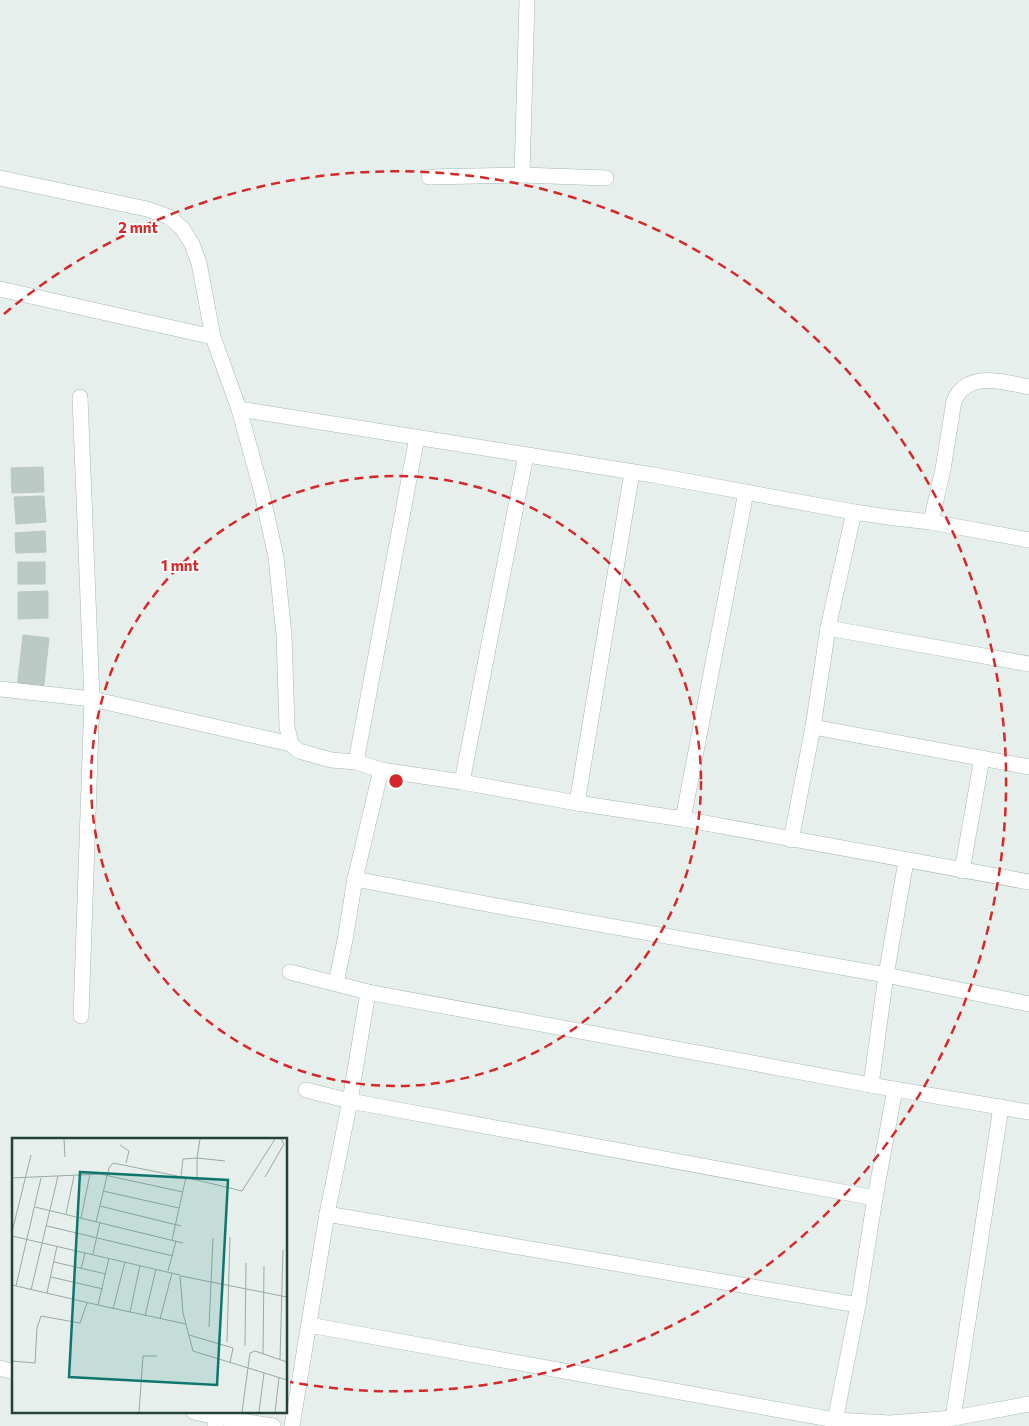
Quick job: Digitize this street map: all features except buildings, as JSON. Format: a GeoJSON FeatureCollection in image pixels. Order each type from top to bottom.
{"type":"FeatureCollection","features":[{"type":"Feature","properties":{"kind":"street"},"geometry":{"type":"LineString","coordinates":[[522,175],[527,0]]}},
{"type":"Feature","properties":{"kind":"street"},"geometry":{"type":"LineString","coordinates":[[429,177],[522,175],[606,178]]}},
{"type":"Feature","properties":{"kind":"street"},"geometry":{"type":"LineString","coordinates":[[0,178],[118,201],[147,209],[169,217],[182,228],[192,244],[199,263],[213,337],[238,409],[261,489],[276,557],[284,635],[287,727],[291,744]]}},
{"type":"Feature","properties":{"kind":"street"},"geometry":{"type":"LineString","coordinates":[[0,289],[213,337]]}},
{"type":"Feature","properties":{"kind":"street"},"geometry":{"type":"LineString","coordinates":[[932,522],[957,393],[972,383],[992,380],[1029,387]]}},
{"type":"Feature","properties":{"kind":"street"},"geometry":{"type":"LineString","coordinates":[[80,397],[92,700],[81,1016]]}},
{"type":"Feature","properties":{"kind":"street"},"geometry":{"type":"LineString","coordinates":[[238,409],[632,472],[854,512],[932,522],[1029,540]]}},
{"type":"Feature","properties":{"kind":"street"},"geometry":{"type":"LineString","coordinates":[[356,762],[417,437]]}},
{"type":"Feature","properties":{"kind":"street"},"geometry":{"type":"LineString","coordinates":[[462,782],[526,455]]}},
{"type":"Feature","properties":{"kind":"street"},"geometry":{"type":"LineString","coordinates":[[577,803],[632,472]]}},
{"type":"Feature","properties":{"kind":"street"},"geometry":{"type":"LineString","coordinates":[[683,819],[746,492]]}},
{"type":"Feature","properties":{"kind":"street"},"geometry":{"type":"LineString","coordinates":[[792,840],[813,727],[828,628],[854,512]]}},
{"type":"Feature","properties":{"kind":"street"},"geometry":{"type":"LineString","coordinates":[[828,628],[1029,664]]}},
{"type":"Feature","properties":{"kind":"street"},"geometry":{"type":"LineString","coordinates":[[0,689],[92,700],[291,744],[299,751],[309,755],[331,760],[356,762],[381,770],[683,819],[1029,882]]}},
{"type":"Feature","properties":{"kind":"street"},"geometry":{"type":"LineString","coordinates":[[813,727],[1029,767]]}},
{"type":"Feature","properties":{"kind":"street"},"geometry":{"type":"LineString","coordinates":[[962,870],[982,758]]}},
{"type":"Feature","properties":{"kind":"street"},"geometry":{"type":"LineString","coordinates":[[336,983],[355,879],[381,770]]}},
{"type":"Feature","properties":{"kind":"street"},"geometry":{"type":"LineString","coordinates":[[871,1085],[886,975],[906,861]]}},
{"type":"Feature","properties":{"kind":"street"},"geometry":{"type":"LineString","coordinates":[[355,879],[886,975],[1029,1004]]}},
{"type":"Feature","properties":{"kind":"street"},"geometry":{"type":"LineString","coordinates":[[290,972],[368,992],[871,1085],[1029,1112]]}},
{"type":"Feature","properties":{"kind":"street"},"geometry":{"type":"LineString","coordinates":[[292,1426],[327,1214],[350,1101],[368,992]]}},
{"type":"Feature","properties":{"kind":"street"},"geometry":{"type":"LineString","coordinates":[[834,1423],[858,1306],[895,1089]]}},
{"type":"Feature","properties":{"kind":"street"},"geometry":{"type":"LineString","coordinates":[[306,1090],[350,1101],[875,1198]]}},
{"type":"Feature","properties":{"kind":"street"},"geometry":{"type":"LineString","coordinates":[[953,1418],[1001,1107]]}},
{"type":"Feature","properties":{"kind":"street"},"geometry":{"type":"LineString","coordinates":[[327,1214],[858,1306]]}},
{"type":"Feature","properties":{"kind":"street"},"geometry":{"type":"LineString","coordinates":[[308,1325],[834,1423],[890,1423],[953,1418],[1029,1404]]}},
{"type":"Feature","properties":{"kind":"street"},"geometry":{"type":"LineString","coordinates":[[199,1414],[216,1421],[274,1426]]}}]}
